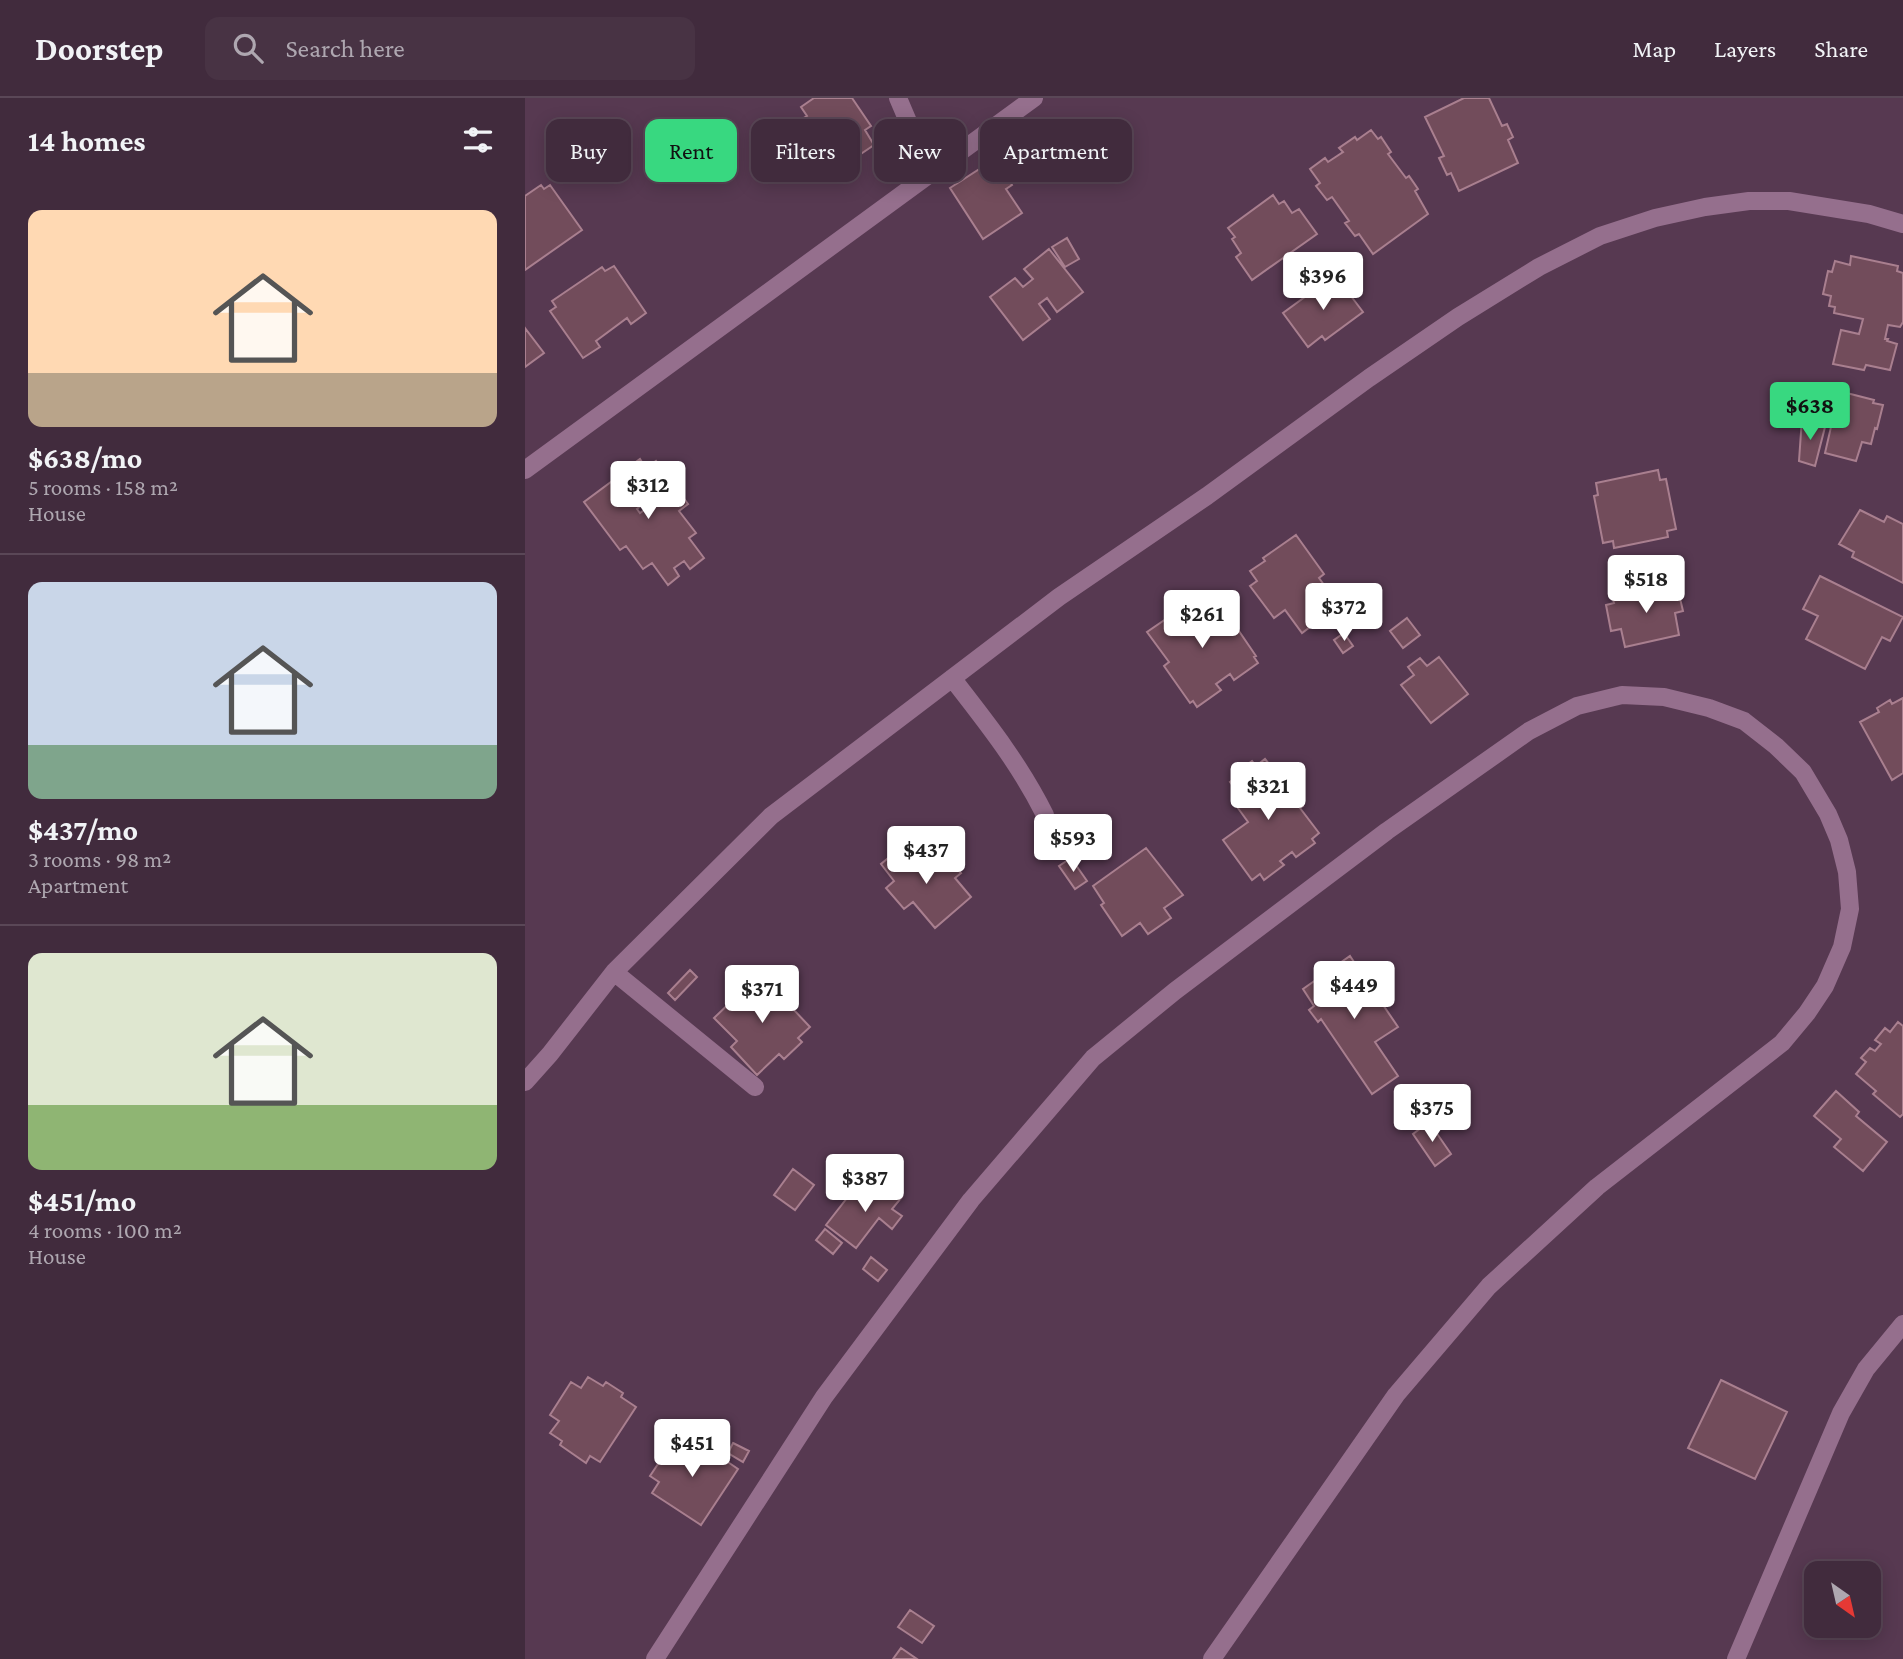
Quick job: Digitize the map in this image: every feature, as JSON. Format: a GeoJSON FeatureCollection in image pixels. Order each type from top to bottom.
{"type":"FeatureCollection","features":[{"type":"Feature","properties":{"kind":"street"},"geometry":{"type":"LineString","coordinates":[[898,98],[907,119]]}},
{"type":"Feature","properties":{"kind":"street"},"geometry":{"type":"LineString","coordinates":[[966,147],[1034,98]]}},
{"type":"Feature","properties":{"kind":"street"},"geometry":{"type":"LineString","coordinates":[[525,470],[918,182]]}},
{"type":"Feature","properties":{"kind":"street"},"geometry":{"type":"LineString","coordinates":[[525,1082],[614,972],[771,816],[1059,597],[1207,496],[1402,355],[1539,267],[1600,236],[1655,218],[1749,201],[1789,201],[1869,214],[1903,224]]}},
{"type":"Feature","properties":{"kind":"street"},"geometry":{"type":"LineString","coordinates":[[952,678],[1027,778],[1045,815]]}},
{"type":"Feature","properties":{"kind":"street"},"geometry":{"type":"LineString","coordinates":[[655,1659],[824,1397],[971,1200],[1093,1058],[1175,991],[1387,831],[1529,731],[1577,706],[1622,695],[1664,697],[1709,708],[1744,721],[1803,772],[1828,814],[1839,841],[1847,872],[1850,909],[1842,947],[1825,986],[1807,1013],[1782,1042],[1597,1187],[1489,1286],[1396,1395],[1212,1659]]}},
{"type":"Feature","properties":{"kind":"street"},"geometry":{"type":"LineString","coordinates":[[614,972],[755,1087]]}},
{"type":"Feature","properties":{"kind":"street"},"geometry":{"type":"LineString","coordinates":[[1735,1659],[1841,1413],[1866,1369],[1903,1324]]}},
{"type":"Feature","properties":{"kind":"building"},"geometry":{"type":"Polygon","coordinates":[[[814,98],[852,98],[871,126],[865,130],[874,145],[860,154],[860,119],[802,119],[807,116],[801,107],[814,98]]]}},
{"type":"Feature","properties":{"kind":"building"},"geometry":{"type":"Polygon","coordinates":[[[1464,98],[1489,98],[1502,126],[1507,124],[1513,137],[1508,140],[1518,163],[1459,191],[1451,173],[1447,175],[1439,158],[1444,156],[1425,117],[1464,98]]]}},
{"type":"Feature","properties":{"kind":"building"},"geometry":{"type":"Polygon","coordinates":[[[1371,130],[1378,139],[1381,137],[1391,152],[1388,154],[1418,189],[1415,191],[1428,214],[1373,254],[1359,234],[1355,236],[1345,223],[1349,221],[1332,197],[1327,200],[1316,186],[1320,183],[1310,169],[1325,158],[1328,162],[1343,152],[1339,148],[1371,130]]]}},
{"type":"Feature","properties":{"kind":"building"},"geometry":{"type":"Polygon","coordinates":[[[980,169],[980,182],[1010,182],[1012,185],[1006,189],[1022,213],[983,239],[950,188],[959,182],[966,182],[966,178],[980,169]]]}},
{"type":"Feature","properties":{"kind":"building"},"geometry":{"type":"Polygon","coordinates":[[[541,185],[544,189],[550,185],[582,230],[525,270],[525,196],[541,185]]]}},
{"type":"Feature","properties":{"kind":"building"},"geometry":{"type":"Polygon","coordinates":[[[1273,195],[1279,204],[1284,201],[1292,213],[1299,209],[1317,234],[1252,280],[1236,257],[1241,253],[1228,228],[1273,195]]]}},
{"type":"Feature","properties":{"kind":"building"},"geometry":{"type":"Polygon","coordinates":[[[1067,238],[1079,259],[1065,267],[1052,247],[1067,238]]]}},
{"type":"Feature","properties":{"kind":"building"},"geometry":{"type":"Polygon","coordinates":[[[1049,249],[1083,292],[1057,312],[1047,298],[1039,304],[1050,319],[1023,340],[990,297],[1015,278],[1023,287],[1033,279],[1024,269],[1049,249]]]}},
{"type":"Feature","properties":{"kind":"building"},"geometry":{"type":"Polygon","coordinates":[[[1851,256],[1898,266],[1897,271],[1903,273],[1903,322],[1900,327],[1888,325],[1885,339],[1897,344],[1890,370],[1866,365],[1864,370],[1833,364],[1841,330],[1859,334],[1863,319],[1834,313],[1835,307],[1829,306],[1831,296],[1823,294],[1828,271],[1832,272],[1835,261],[1850,265],[1851,256]]]}},
{"type":"Feature","properties":{"kind":"building"},"geometry":{"type":"Polygon","coordinates":[[[614,266],[646,313],[631,324],[627,318],[596,341],[600,347],[583,358],[550,311],[556,307],[552,301],[602,267],[605,271],[614,266]]]}},
{"type":"Feature","properties":{"kind":"building"},"geometry":{"type":"Polygon","coordinates":[[[1335,275],[1363,312],[1325,340],[1322,336],[1308,347],[1283,313],[1335,275]]]}},
{"type":"Feature","properties":{"kind":"building"},"geometry":{"type":"Polygon","coordinates":[[[525,328],[544,353],[525,367],[525,328]]]}},
{"type":"Feature","properties":{"kind":"building"},"geometry":{"type":"Polygon","coordinates":[[[1831,389],[1874,400],[1873,403],[1883,405],[1871,444],[1862,442],[1856,461],[1825,453],[1831,427],[1822,424],[1831,389]]]}},
{"type":"Feature","properties":{"kind":"building"},"geometry":{"type":"Polygon","coordinates":[[[1802,418],[1825,427],[1815,466],[1799,461],[1802,418]]]}},
{"type":"Feature","properties":{"kind":"building"},"geometry":{"type":"Polygon","coordinates":[[[640,459],[646,468],[656,461],[688,504],[679,511],[696,533],[689,538],[704,558],[690,569],[684,561],[674,568],[679,576],[668,585],[652,563],[643,569],[626,546],[620,550],[584,502],[615,479],[624,491],[629,487],[642,505],[637,509],[640,513],[651,505],[625,470],[640,459]]]}},
{"type":"Feature","properties":{"kind":"building"},"geometry":{"type":"Polygon","coordinates":[[[1658,470],[1660,480],[1666,479],[1676,529],[1667,531],[1668,537],[1614,548],[1613,541],[1603,543],[1594,496],[1598,495],[1596,483],[1658,470]]]}},
{"type":"Feature","properties":{"kind":"building"},"geometry":{"type":"Polygon","coordinates":[[[1860,510],[1884,522],[1887,516],[1903,524],[1903,583],[1852,557],[1854,552],[1839,544],[1860,510]]]}},
{"type":"Feature","properties":{"kind":"building"},"geometry":{"type":"Polygon","coordinates":[[[1296,535],[1324,574],[1319,578],[1343,611],[1322,627],[1318,621],[1302,633],[1285,610],[1274,618],[1250,586],[1257,581],[1250,571],[1265,561],[1263,558],[1296,535]]]}},
{"type":"Feature","properties":{"kind":"building"},"geometry":{"type":"Polygon","coordinates":[[[1820,576],[1903,617],[1890,641],[1882,637],[1865,669],[1806,639],[1818,616],[1803,609],[1820,576]]]}},
{"type":"Feature","properties":{"kind":"building"},"geometry":{"type":"Polygon","coordinates":[[[1670,584],[1671,592],[1678,590],[1683,611],[1675,613],[1679,635],[1625,647],[1621,629],[1611,631],[1606,605],[1614,603],[1612,596],[1670,584]]]}},
{"type":"Feature","properties":{"kind":"building"},"geometry":{"type":"Polygon","coordinates":[[[1202,593],[1223,623],[1230,618],[1258,663],[1234,680],[1230,674],[1216,684],[1221,690],[1197,707],[1193,701],[1190,703],[1164,666],[1169,662],[1147,632],[1166,619],[1170,626],[1187,614],[1182,606],[1202,593]]]}},
{"type":"Feature","properties":{"kind":"building"},"geometry":{"type":"Polygon","coordinates":[[[1407,618],[1420,635],[1403,648],[1390,631],[1407,618]]]}},
{"type":"Feature","properties":{"kind":"building"},"geometry":{"type":"Polygon","coordinates":[[[1344,633],[1353,646],[1343,653],[1334,640],[1344,633]]]}},
{"type":"Feature","properties":{"kind":"building"},"geometry":{"type":"Polygon","coordinates":[[[1439,657],[1468,694],[1431,723],[1401,685],[1414,675],[1408,667],[1420,658],[1427,666],[1439,657]]]}},
{"type":"Feature","properties":{"kind":"building"},"geometry":{"type":"Polygon","coordinates":[[[1903,698],[1903,773],[1892,780],[1860,722],[1879,712],[1877,708],[1890,700],[1892,704],[1903,698]]]}},
{"type":"Feature","properties":{"kind":"building"},"geometry":{"type":"Polygon","coordinates":[[[1265,759],[1303,806],[1300,808],[1319,833],[1312,839],[1315,843],[1296,857],[1292,852],[1280,861],[1284,865],[1264,880],[1260,874],[1252,880],[1223,840],[1248,822],[1235,804],[1242,798],[1230,782],[1239,775],[1237,772],[1252,761],[1256,766],[1265,759]]]}},
{"type":"Feature","properties":{"kind":"building"},"geometry":{"type":"Polygon","coordinates":[[[903,846],[926,874],[947,856],[961,873],[955,878],[971,897],[935,928],[913,902],[904,909],[886,888],[894,881],[881,864],[903,846]]]}},
{"type":"Feature","properties":{"kind":"building"},"geometry":{"type":"Polygon","coordinates":[[[1146,848],[1183,895],[1164,908],[1171,918],[1148,934],[1140,923],[1122,936],[1101,905],[1104,903],[1093,886],[1146,848]]]}},
{"type":"Feature","properties":{"kind":"building"},"geometry":{"type":"Polygon","coordinates":[[[1071,858],[1087,881],[1075,889],[1059,866],[1071,858]]]}},
{"type":"Feature","properties":{"kind":"building"},"geometry":{"type":"Polygon","coordinates":[[[1350,956],[1398,1027],[1375,1042],[1398,1076],[1372,1094],[1321,1019],[1318,1022],[1309,1010],[1314,1006],[1303,989],[1350,956]]]}},
{"type":"Feature","properties":{"kind":"building"},"geometry":{"type":"Polygon","coordinates":[[[690,970],[697,977],[675,1000],[668,993],[690,970]]]}},
{"type":"Feature","properties":{"kind":"building"},"geometry":{"type":"Polygon","coordinates":[[[760,974],[810,1027],[798,1038],[802,1042],[784,1059],[779,1054],[757,1075],[731,1047],[737,1041],[714,1018],[760,974]]]}},
{"type":"Feature","properties":{"kind":"building"},"geometry":{"type":"Polygon","coordinates":[[[1898,1022],[1903,1026],[1903,1114],[1900,1117],[1873,1094],[1876,1091],[1856,1074],[1866,1062],[1861,1058],[1870,1048],[1875,1051],[1881,1044],[1875,1040],[1885,1028],[1890,1032],[1898,1022]]]}},
{"type":"Feature","properties":{"kind":"building"},"geometry":{"type":"Polygon","coordinates":[[[1836,1091],[1859,1112],[1856,1116],[1887,1142],[1863,1171],[1834,1147],[1841,1139],[1814,1116],[1836,1091]]]}},
{"type":"Feature","properties":{"kind":"building"},"geometry":{"type":"Polygon","coordinates":[[[1429,1122],[1451,1154],[1435,1166],[1413,1134],[1429,1122]]]}},
{"type":"Feature","properties":{"kind":"building"},"geometry":{"type":"Polygon","coordinates":[[[793,1169],[814,1185],[795,1210],[774,1195],[793,1169]]]}},
{"type":"Feature","properties":{"kind":"building"},"geometry":{"type":"Polygon","coordinates":[[[880,1180],[902,1197],[892,1209],[902,1216],[892,1229],[879,1218],[856,1248],[826,1225],[851,1193],[863,1202],[880,1180]]]}},
{"type":"Feature","properties":{"kind":"building"},"geometry":{"type":"Polygon","coordinates":[[[825,1229],[842,1243],[833,1254],[816,1240],[825,1229]]]}},
{"type":"Feature","properties":{"kind":"building"},"geometry":{"type":"Polygon","coordinates":[[[871,1257],[887,1270],[878,1281],[863,1269],[871,1257]]]}},
{"type":"Feature","properties":{"kind":"building"},"geometry":{"type":"Polygon","coordinates":[[[588,1377],[603,1386],[606,1382],[623,1393],[621,1397],[636,1407],[600,1462],[590,1456],[586,1463],[560,1445],[562,1441],[550,1433],[559,1421],[550,1415],[571,1382],[581,1388],[588,1377]]]}},
{"type":"Feature","properties":{"kind":"building"},"geometry":{"type":"Polygon","coordinates":[[[1721,1380],[1787,1412],[1755,1479],[1688,1448],[1721,1380]]]}},
{"type":"Feature","properties":{"kind":"building"},"geometry":{"type":"Polygon","coordinates":[[[689,1438],[704,1448],[707,1444],[724,1455],[722,1458],[738,1469],[701,1525],[652,1493],[659,1482],[650,1476],[672,1443],[682,1449],[689,1438]]]}},
{"type":"Feature","properties":{"kind":"building"},"geometry":{"type":"Polygon","coordinates":[[[733,1443],[749,1451],[743,1462],[728,1453],[733,1443]]]}},
{"type":"Feature","properties":{"kind":"building"},"geometry":{"type":"Polygon","coordinates":[[[910,1610],[934,1626],[922,1643],[898,1627],[910,1610]]]}},
{"type":"Feature","properties":{"kind":"building"},"geometry":{"type":"Polygon","coordinates":[[[901,1648],[917,1659],[893,1659],[901,1648]]]}}]}
